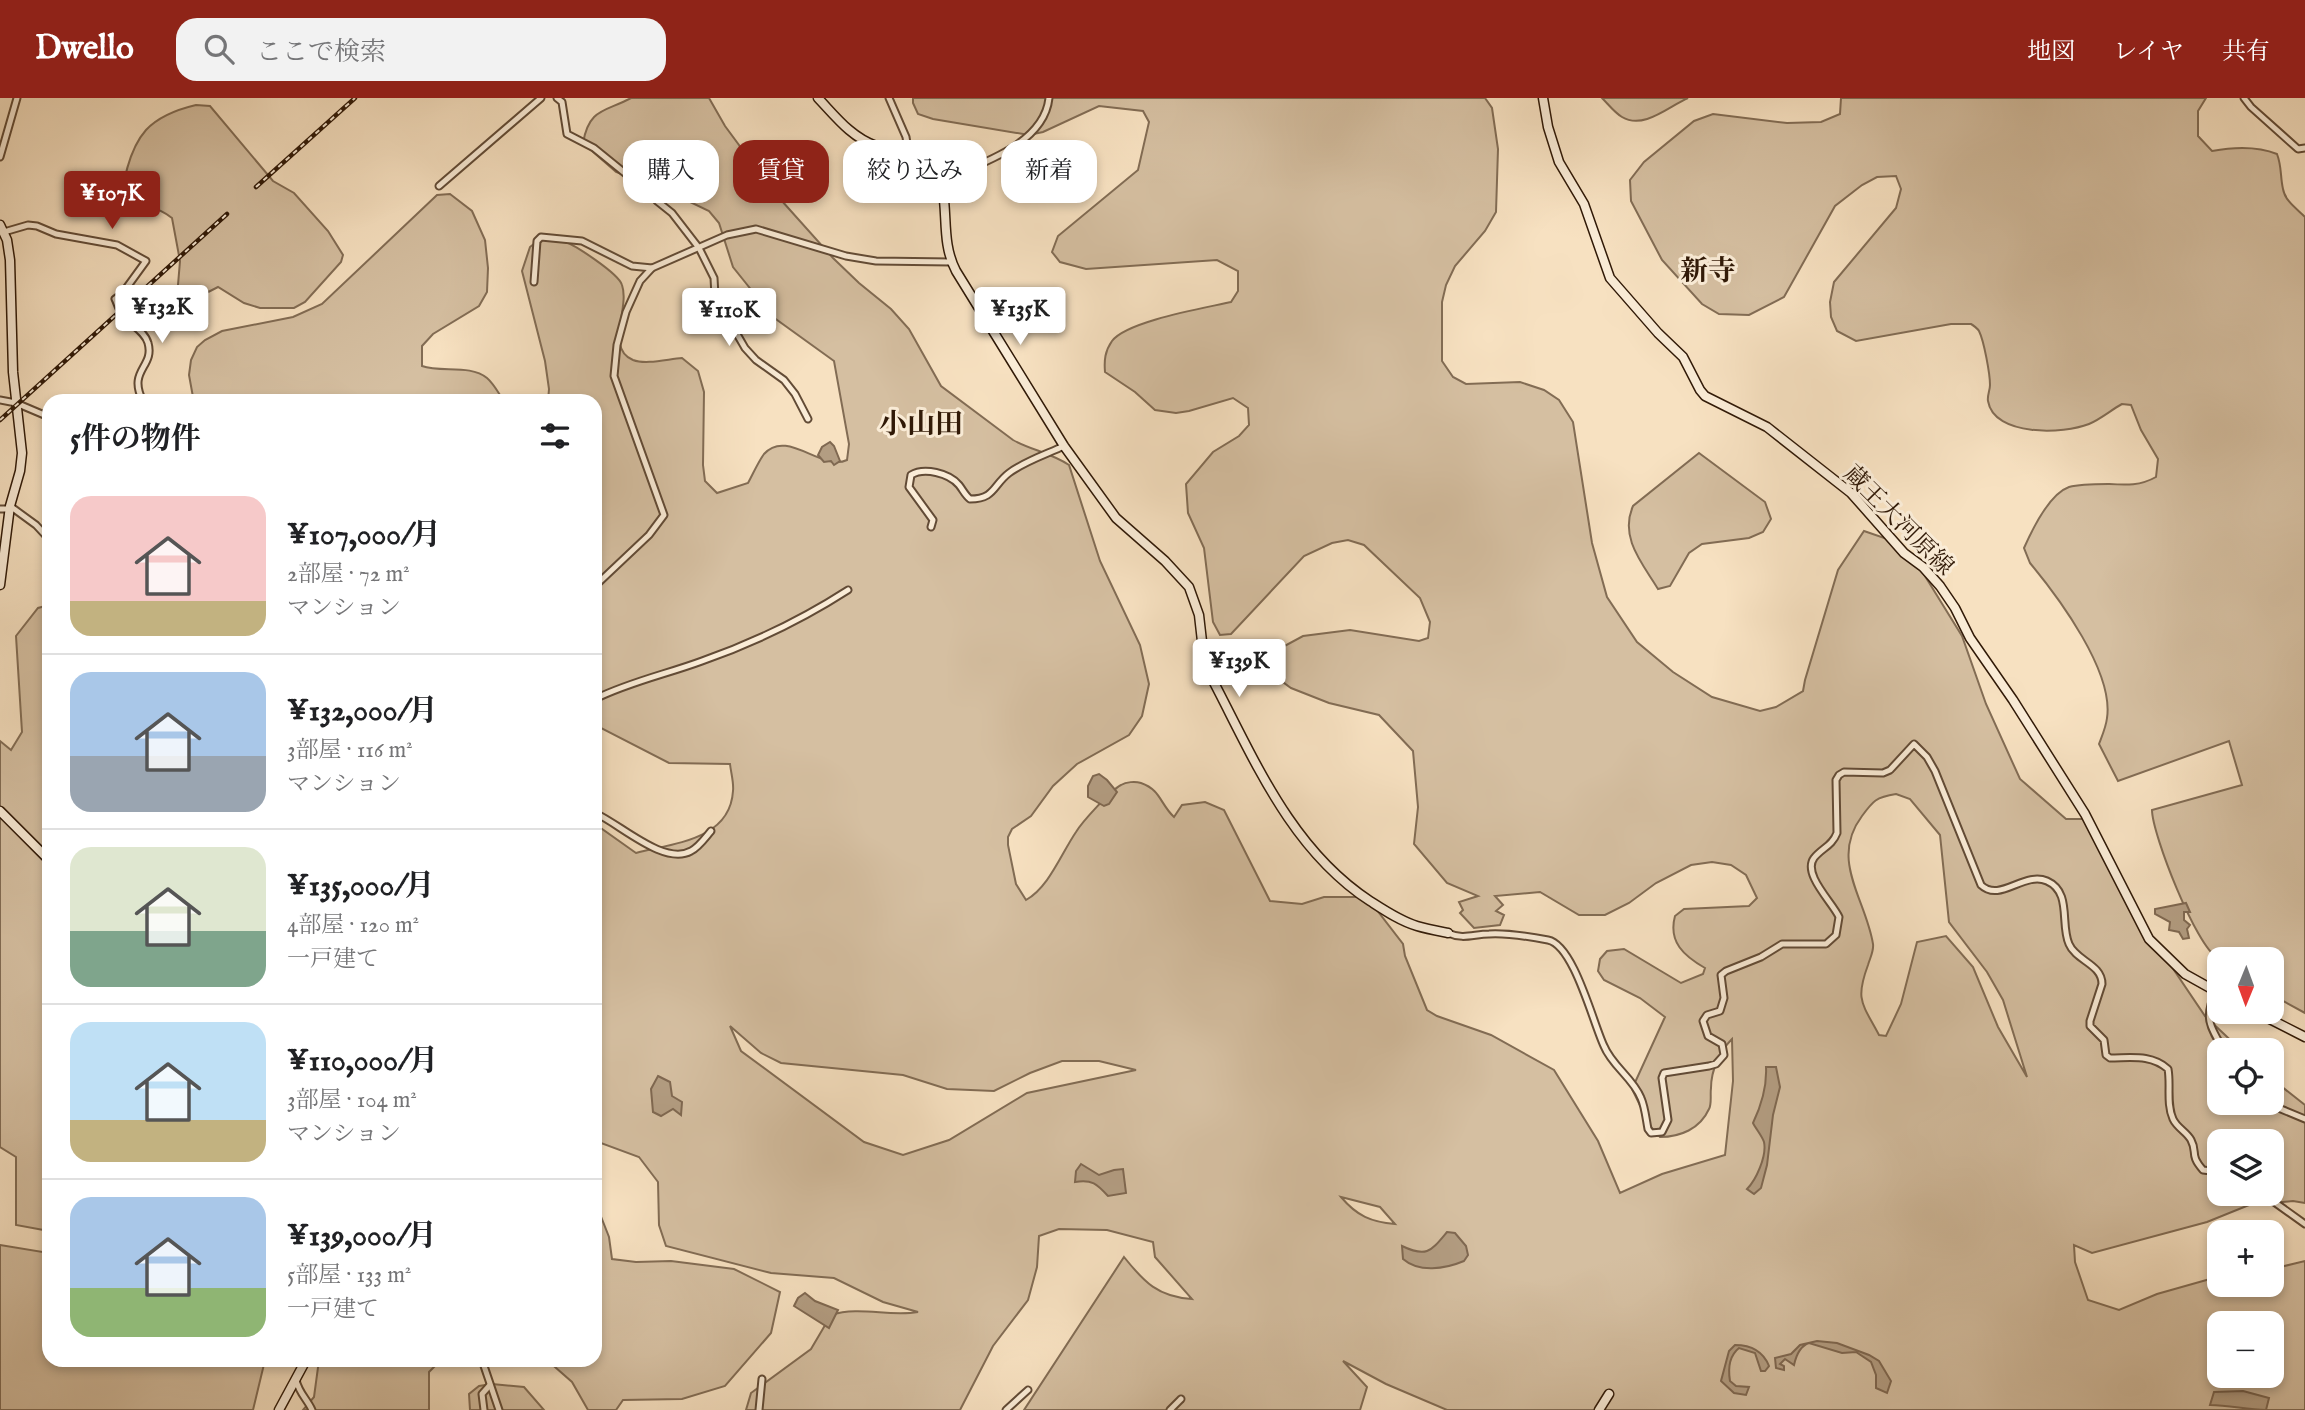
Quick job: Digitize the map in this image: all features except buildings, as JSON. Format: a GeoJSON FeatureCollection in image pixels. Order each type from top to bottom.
{"type":"FeatureCollection","features":[{"type":"Feature","properties":{"kind":"street"},"geometry":{"type":"LineString","coordinates":[[0,157],[17,98]]}},
{"type":"Feature","properties":{"kind":"street"},"geometry":{"type":"LineString","coordinates":[[439,186],[541,98]]}},
{"type":"Feature","properties":{"kind":"street"},"geometry":{"type":"LineString","coordinates":[[558,98],[562,102],[567,134],[594,148],[646,187],[657,201],[672,213],[699,248],[714,278],[715,296],[745,348],[783,380],[795,394],[808,419]]}},
{"type":"Feature","properties":{"kind":"street"},"geometry":{"type":"LineString","coordinates":[[818,98],[845,128],[861,140]]}},
{"type":"Feature","properties":{"kind":"street"},"geometry":{"type":"LineString","coordinates":[[889,98],[906,140]]}},
{"type":"Feature","properties":{"kind":"street"},"geometry":{"type":"LineString","coordinates":[[987,160],[1033,132],[1046,114],[1049,98]]}},
{"type":"Feature","properties":{"kind":"street","name":"蔵王大河原線"},"geometry":{"type":"LineString","coordinates":[[1543,98],[1548,127],[1559,162],[1584,204],[1610,278],[1683,357],[1705,396],[1767,427],[1851,493],[1904,553],[1940,586],[1970,638],[2042,744],[2085,814],[2149,939],[2185,974],[2207,986]]}},
{"type":"Feature","properties":{"kind":"street"},"geometry":{"type":"LineString","coordinates":[[2244,98],[2298,149],[2305,148]]}},
{"type":"Feature","properties":{"kind":"street"},"geometry":{"type":"LineString","coordinates":[[946,203],[945,235],[951,262],[1064,446],[1116,517],[1165,561],[1189,587],[1199,615],[1204,659],[1209,673],[1279,805],[1303,841],[1339,880],[1379,907],[1416,926],[1471,938],[1486,934],[1509,935],[1550,940],[1558,945],[1569,958],[1604,1046],[1614,1064],[1627,1076],[1641,1097],[1651,1133],[1662,1132],[1668,1119],[1662,1078],[1664,1073],[1709,1066],[1722,1060],[1722,1044],[1708,1036],[1703,1027],[1703,1020],[1707,1015],[1720,1011],[1724,1005],[1721,975],[1782,944],[1826,944],[1836,935],[1839,917],[1817,884],[1811,865],[1813,859],[1834,841],[1837,834],[1836,780],[1839,775],[1844,772],[1883,773],[1890,770],[1914,744],[1927,757],[1935,771],[1981,885],[1986,890],[1997,891],[2028,879],[2039,878],[2054,885],[2064,906],[2068,943],[2076,955],[2102,977],[2090,1026],[2104,1040],[2106,1055],[2110,1058],[2159,1060],[2168,1069],[2169,1104],[2174,1122],[2193,1143],[2195,1161],[2207,1170]]}},
{"type":"Feature","properties":{"kind":"street"},"geometry":{"type":"LineString","coordinates":[[0,585],[10,506],[22,453],[16,403],[10,260],[2,229],[37,226],[56,234],[117,246],[146,261],[122,294],[115,299],[121,313],[149,343],[148,355],[138,376],[137,385],[141,394]]}},
{"type":"Feature","properties":{"kind":"street"},"geometry":{"type":"LineString","coordinates":[[602,579],[649,535],[664,515],[614,376],[617,345],[626,312],[639,282],[652,268],[727,235],[756,229],[846,256],[876,261],[951,262]]}},
{"type":"Feature","properties":{"kind":"street"},"geometry":{"type":"LineString","coordinates":[[534,282],[537,241],[541,237],[582,240],[632,266],[652,268]]}},
{"type":"Feature","properties":{"kind":"street"},"geometry":{"type":"LineString","coordinates":[[0,400],[16,403],[42,414]]}},
{"type":"Feature","properties":{"kind":"street"},"geometry":{"type":"LineString","coordinates":[[931,527],[933,520],[909,487],[911,475],[916,472],[943,475],[959,485],[970,499],[979,499],[992,494],[1009,473],[1064,446]]}},
{"type":"Feature","properties":{"kind":"street"},"geometry":{"type":"LineString","coordinates":[[0,509],[10,506]]}},
{"type":"Feature","properties":{"kind":"street"},"geometry":{"type":"LineString","coordinates":[[10,506],[42,531]]}},
{"type":"Feature","properties":{"kind":"street"},"geometry":{"type":"LineString","coordinates":[[602,696],[759,638],[848,590]]}},
{"type":"Feature","properties":{"kind":"street"},"geometry":{"type":"LineString","coordinates":[[0,811],[42,853]]}},
{"type":"Feature","properties":{"kind":"street"},"geometry":{"type":"LineString","coordinates":[[602,817],[666,854],[690,852],[711,831]]}},
{"type":"Feature","properties":{"kind":"street"},"geometry":{"type":"LineString","coordinates":[[2280,1024],[2305,1037]]}},
{"type":"Feature","properties":{"kind":"street"},"geometry":{"type":"LineString","coordinates":[[2284,1110],[2305,1119]]}},
{"type":"Feature","properties":{"kind":"street"},"geometry":{"type":"LineString","coordinates":[[2280,1206],[2305,1224]]}},
{"type":"Feature","properties":{"kind":"street"},"geometry":{"type":"LineString","coordinates":[[278,1410],[302,1367]]}},
{"type":"Feature","properties":{"kind":"street"},"geometry":{"type":"LineString","coordinates":[[484,1367],[499,1410]]}},
{"type":"Feature","properties":{"kind":"street"},"geometry":{"type":"LineString","coordinates":[[759,1410],[762,1379]]}},
{"type":"Feature","properties":{"kind":"street"},"geometry":{"type":"LineString","coordinates":[[296,1380],[299,1393],[312,1410]]}},
{"type":"Feature","properties":{"kind":"street"},"geometry":{"type":"LineString","coordinates":[[484,1410],[482,1394],[490,1385]]}},
{"type":"Feature","properties":{"kind":"street"},"geometry":{"type":"LineString","coordinates":[[1006,1410],[1028,1390]]}},
{"type":"Feature","properties":{"kind":"street"},"geometry":{"type":"LineString","coordinates":[[1599,1410],[1609,1394]]}},
{"type":"Feature","properties":{"kind":"street"},"geometry":{"type":"LineString","coordinates":[[1170,1410],[1181,1399]]}},
{"type":"Feature","properties":{"kind":"shaded area"},"geometry":{"type":"Polygon","coordinates":[[[631,98],[709,98],[735,140],[733,140],[733,203],[784,203],[833,258],[891,309],[909,329],[941,386],[1013,440],[1069,465],[1100,561],[1140,645],[1149,684],[1142,716],[1129,735],[1077,764],[1053,786],[1031,816],[1012,829],[1008,845],[1016,884],[1026,900],[1048,879],[1084,821],[1123,784],[1136,782],[1153,789],[1174,817],[1182,805],[1205,802],[1224,810],[1270,901],[1302,904],[1324,897],[1359,897],[1376,909],[1403,944],[1405,956],[1427,1010],[1491,1035],[1554,1070],[1598,1141],[1620,1193],[1662,1174],[1725,1155],[1733,1081],[1732,1039],[1714,1068],[1710,1104],[1705,1116],[1689,1130],[1660,1137],[1650,1126],[1632,1089],[1665,1017],[1640,998],[1604,980],[1598,971],[1600,959],[1607,951],[1624,949],[1681,983],[1703,974],[1705,968],[1684,953],[1676,941],[1673,925],[1675,916],[1684,909],[1749,906],[1757,898],[1746,875],[1731,865],[1712,862],[1691,865],[1605,915],[1579,915],[1540,892],[1495,896],[1503,905],[1496,911],[1504,915],[1500,925],[1474,928],[1460,913],[1463,910],[1459,902],[1478,896],[1447,883],[1414,844],[1418,807],[1413,751],[1379,715],[1329,703],[1291,688],[1276,677],[1275,663],[1279,649],[1303,636],[1350,630],[1419,641],[1428,638],[1430,622],[1420,598],[1364,545],[1348,540],[1332,543],[1304,556],[1231,634],[1220,635],[1213,622],[1204,548],[1188,513],[1186,484],[1213,452],[1239,436],[1249,425],[1248,408],[1233,398],[1176,413],[1155,410],[1135,392],[1105,372],[1108,348],[1120,334],[1149,321],[1231,302],[1238,291],[1238,271],[1217,260],[1086,269],[1060,262],[1052,252],[1058,236],[1138,170],[1149,122],[1143,111],[1099,106],[1043,132],[1029,135],[933,119],[918,114],[913,103],[913,98],[1485,98],[1492,108],[1498,149],[1496,212],[1485,231],[1455,266],[1446,285],[1442,302],[1442,361],[1453,377],[1466,384],[1520,382],[1544,390],[1559,400],[1573,422],[1592,543],[1607,597],[1637,642],[1673,672],[1712,697],[1760,711],[1776,707],[1803,691],[1838,570],[1864,531],[1899,543],[1920,568],[1962,636],[1986,704],[2020,779],[2066,819],[2090,819],[2151,936],[2207,1018],[2207,1024],[2213,1024],[2228,1038],[2207,1038],[2207,1115],[2284,1115],[2284,1088],[2305,1105],[2305,1203],[2284,1202],[2284,1129],[2207,1129],[2207,1206],[2247,1206],[2207,1222],[2092,1253],[2074,1245],[2075,1262],[2088,1300],[2119,1310],[2157,1294],[2207,1280],[2207,1297],[2284,1297],[2284,1266],[2305,1261],[2305,1410],[1447,1410],[1386,1384],[1343,1361],[1367,1387],[1360,1410],[1024,1410],[1124,1257],[1153,1287],[1170,1295],[1192,1299],[1155,1257],[1153,1242],[1107,1230],[1059,1229],[1039,1236],[1037,1267],[1028,1300],[993,1346],[960,1410],[746,1410],[751,1393],[811,1349],[831,1315],[853,1311],[918,1312],[883,1302],[834,1278],[771,1273],[666,1246],[659,1225],[658,1182],[639,1157],[602,1143],[602,829],[636,853],[698,837],[722,820],[730,807],[733,785],[730,764],[669,763],[602,729],[602,394],[549,394],[545,361],[522,271],[530,247],[540,239],[568,243],[619,280],[624,294],[619,337],[625,354],[633,360],[644,362],[682,358],[698,371],[704,392],[705,481],[717,493],[748,483],[764,454],[773,447],[794,448],[837,462],[847,460],[849,444],[834,361],[773,317],[733,267],[719,223],[709,211],[692,203],[719,203],[719,140],[623,140],[623,175],[616,172],[583,143],[589,123],[600,113],[631,98]],[[1896,794],[1876,800],[1853,832],[1849,848],[1852,880],[1873,944],[1862,986],[1862,1001],[1879,1035],[1886,1036],[1901,1004],[1917,942],[1946,936],[1973,967],[1998,1027],[2027,1077],[2003,1000],[1987,972],[1949,922],[1940,835],[1910,799],[1896,794]],[[730,1026],[741,1051],[864,1142],[903,1155],[949,1140],[1027,1093],[1136,1070],[1099,1061],[1062,1061],[994,1091],[947,1089],[903,1075],[781,1063],[761,1053],[730,1026]],[[1341,1197],[1353,1209],[1372,1220],[1395,1224],[1380,1207],[1341,1197]]]}},
{"type":"Feature","properties":{"kind":"shaded area"},"geometry":{"type":"Polygon","coordinates":[[[1602,98],[1688,98],[1639,121],[1622,117],[1602,98]]]}},
{"type":"Feature","properties":{"kind":"shaded area"},"geometry":{"type":"Polygon","coordinates":[[[1841,98],[2206,98],[2198,111],[2198,136],[2212,151],[2245,148],[2277,154],[2284,193],[2305,217],[2305,1013],[2284,1002],[2284,947],[2207,948],[2177,889],[2159,842],[2152,810],[2242,785],[2229,741],[2118,781],[2099,744],[2107,718],[2107,700],[2102,679],[2082,636],[2030,563],[2024,548],[2042,513],[2055,497],[2069,487],[2127,485],[2156,477],[2158,459],[2141,430],[2131,405],[2122,404],[2093,422],[2064,430],[2016,427],[1993,413],[1988,401],[1990,380],[1983,342],[1979,331],[1971,324],[1951,324],[1856,341],[1837,331],[1831,317],[1830,302],[1834,282],[1896,208],[1901,189],[1896,176],[1877,177],[1835,206],[1784,297],[1749,315],[1719,314],[1702,304],[1662,260],[1631,201],[1630,180],[1644,162],[1694,121],[1713,114],[1787,123],[1821,122],[1840,114],[1841,98]]]}},
{"type":"Feature","properties":{"kind":"shaded area"},"geometry":{"type":"Polygon","coordinates":[[[196,105],[210,106],[273,181],[294,193],[328,231],[343,255],[341,262],[305,302],[294,308],[260,308],[244,303],[218,287],[187,303],[181,301],[178,285],[180,261],[172,218],[154,208],[123,209],[127,168],[140,138],[151,125],[163,117],[196,105]]]}},
{"type":"Feature","properties":{"kind":"shaded area"},"geometry":{"type":"Polygon","coordinates":[[[450,194],[472,211],[485,240],[487,292],[479,306],[433,334],[422,346],[422,366],[472,371],[490,380],[499,394],[192,394],[189,375],[191,360],[197,347],[205,340],[222,331],[293,317],[322,304],[437,195],[450,194]]]}},
{"type":"Feature","properties":{"kind":"shaded area"},"geometry":{"type":"Polygon","coordinates":[[[830,442],[840,461],[834,465],[831,461],[824,462],[818,455],[822,447],[830,442]]]}},
{"type":"Feature","properties":{"kind":"shaded area"},"geometry":{"type":"Polygon","coordinates":[[[1699,453],[1765,502],[1771,519],[1763,532],[1749,538],[1702,544],[1689,553],[1670,586],[1658,589],[1635,550],[1629,518],[1633,506],[1699,453]]]}},
{"type":"Feature","properties":{"kind":"shaded area"},"geometry":{"type":"Polygon","coordinates":[[[42,607],[42,1230],[16,1225],[16,1157],[0,1147],[0,741],[11,750],[22,732],[16,636],[38,608],[42,607]]]}},
{"type":"Feature","properties":{"kind":"shaded area"},"geometry":{"type":"Polygon","coordinates":[[[1099,774],[1117,792],[1109,804],[1104,806],[1088,797],[1088,786],[1093,776],[1099,774]]]}},
{"type":"Feature","properties":{"kind":"shaded area"},"geometry":{"type":"Polygon","coordinates":[[[2186,903],[2190,912],[2184,912],[2184,920],[2190,925],[2187,929],[2189,938],[2183,939],[2179,932],[2169,930],[2170,922],[2155,914],[2155,909],[2186,903]]]}},
{"type":"Feature","properties":{"kind":"shaded area"},"geometry":{"type":"Polygon","coordinates":[[[1766,1067],[1776,1067],[1780,1087],[1773,1115],[1767,1165],[1761,1188],[1754,1194],[1747,1189],[1760,1167],[1764,1148],[1763,1140],[1753,1123],[1763,1096],[1766,1067]]]}},
{"type":"Feature","properties":{"kind":"shaded area"},"geometry":{"type":"Polygon","coordinates":[[[658,1076],[670,1082],[672,1096],[682,1102],[681,1115],[673,1109],[661,1116],[653,1112],[651,1089],[658,1076]]]}},
{"type":"Feature","properties":{"kind":"shaded area"},"geometry":{"type":"Polygon","coordinates":[[[1081,1164],[1099,1175],[1123,1169],[1126,1193],[1108,1196],[1094,1183],[1075,1182],[1076,1171],[1081,1164]]]}},
{"type":"Feature","properties":{"kind":"shaded area"},"geometry":{"type":"Polygon","coordinates":[[[602,1219],[609,1237],[612,1259],[636,1262],[671,1261],[734,1269],[780,1292],[771,1333],[725,1386],[682,1399],[623,1400],[616,1410],[588,1410],[572,1382],[555,1367],[602,1367],[602,1219]]]}},
{"type":"Feature","properties":{"kind":"shaded area"},"geometry":{"type":"Polygon","coordinates":[[[1447,1232],[1455,1233],[1466,1246],[1468,1255],[1464,1261],[1449,1266],[1424,1268],[1403,1259],[1402,1246],[1417,1252],[1428,1251],[1447,1232]]]}},
{"type":"Feature","properties":{"kind":"shaded area"},"geometry":{"type":"Polygon","coordinates":[[[0,1245],[42,1252],[42,1367],[263,1367],[253,1410],[0,1410],[0,1245]]]}},
{"type":"Feature","properties":{"kind":"shaded area"},"geometry":{"type":"Polygon","coordinates":[[[805,1293],[815,1301],[838,1310],[829,1328],[794,1306],[798,1298],[805,1293]]]}},
{"type":"Feature","properties":{"kind":"shaded area"},"geometry":{"type":"Polygon","coordinates":[[[1817,1341],[1837,1343],[1879,1361],[1891,1381],[1887,1393],[1876,1388],[1876,1375],[1871,1362],[1856,1352],[1842,1353],[1809,1343],[1803,1346],[1794,1365],[1785,1359],[1780,1364],[1784,1366],[1784,1370],[1776,1368],[1775,1358],[1791,1354],[1800,1345],[1817,1341]]]}},
{"type":"Feature","properties":{"kind":"shaded area"},"geometry":{"type":"Polygon","coordinates":[[[1735,1345],[1756,1350],[1764,1356],[1769,1366],[1765,1371],[1761,1371],[1755,1353],[1739,1348],[1736,1351],[1730,1363],[1730,1381],[1736,1386],[1749,1387],[1746,1395],[1734,1393],[1721,1381],[1729,1351],[1735,1345]]]}},
{"type":"Feature","properties":{"kind":"shaded area"},"geometry":{"type":"Polygon","coordinates":[[[318,1367],[434,1367],[429,1372],[429,1410],[303,1410],[314,1397],[318,1367]]]}},
{"type":"Feature","properties":{"kind":"shaded area"},"geometry":{"type":"Polygon","coordinates":[[[492,1384],[524,1387],[544,1410],[470,1410],[469,1394],[479,1386],[492,1384]]]}},
{"type":"Feature","properties":{"kind":"shaded area"},"geometry":{"type":"Polygon","coordinates":[[[2243,1391],[2269,1398],[2266,1410],[2210,1405],[2214,1392],[2243,1391]]]}},
{"type":"Feature","properties":{"kind":"railway"},"geometry":{"type":"LineString","coordinates":[[256,187],[355,98]]}},
{"type":"Feature","properties":{"kind":"railway"},"geometry":{"type":"LineString","coordinates":[[0,420],[227,214]]}},
{"type":"Feature","properties":{"kind":"district","name":"新寺"},"geometry":{"type":"Point","coordinates":[1708,270]}},
{"type":"Feature","properties":{"kind":"district","name":"小山田"},"geometry":{"type":"Point","coordinates":[921,423]}}]}
